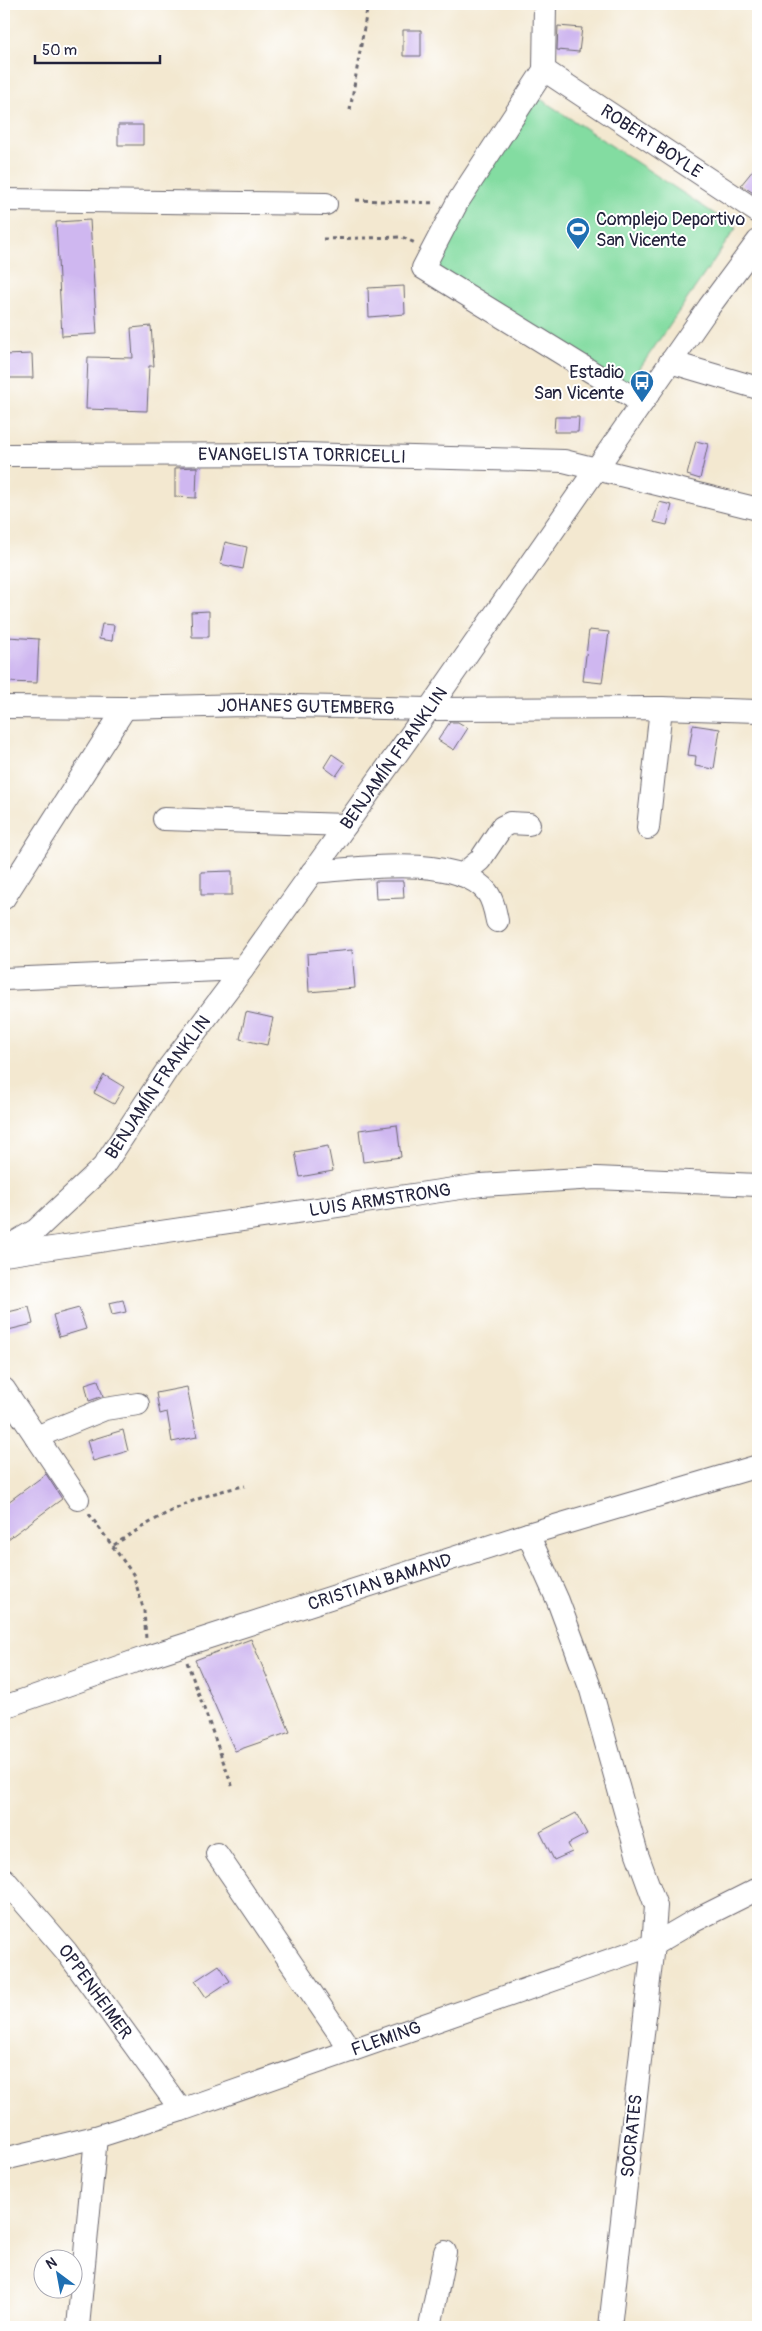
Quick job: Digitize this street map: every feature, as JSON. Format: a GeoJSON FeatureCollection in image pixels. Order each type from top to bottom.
{"type":"FeatureCollection","features":[{"type":"Feature","properties":{"kind":"street"},"geometry":{"type":"LineString","coordinates":[[545,4],[544,70],[457,204],[423,266],[424,270],[642,404]]}},
{"type":"Feature","properties":{"kind":"street","name":"ROBERT BOYLE"},"geometry":{"type":"LineString","coordinates":[[544,70],[758,212]]}},
{"type":"Feature","properties":{"kind":"street"},"geometry":{"type":"LineString","coordinates":[[4,200],[326,204]]}},
{"type":"Feature","properties":{"kind":"street","name":"BENJAMÍN FRANKLIN"},"geometry":{"type":"LineString","coordinates":[[4,1249],[36,1230],[103,1167],[168,1068],[242,969],[429,709],[670,362],[758,241]]}},
{"type":"Feature","properties":{"kind":"street"},"geometry":{"type":"LineString","coordinates":[[670,362],[758,388]]}},
{"type":"Feature","properties":{"kind":"street","name":"EVANGELISTA TORRICELLI"},"geometry":{"type":"LineString","coordinates":[[4,455],[330,455],[564,460],[758,509]]}},
{"type":"Feature","properties":{"kind":"street","name":"JOHANES GUTEMBERG"},"geometry":{"type":"LineString","coordinates":[[4,707],[125,708],[244,705],[429,709],[661,708],[758,710]]}},
{"type":"Feature","properties":{"kind":"street"},"geometry":{"type":"LineString","coordinates":[[4,898],[125,708]]}},
{"type":"Feature","properties":{"kind":"street"},"geometry":{"type":"LineString","coordinates":[[648,828],[661,708]]}},
{"type":"Feature","properties":{"kind":"street"},"geometry":{"type":"LineString","coordinates":[[164,819],[346,825]]}},
{"type":"Feature","properties":{"kind":"street"},"geometry":{"type":"LineString","coordinates":[[462,876],[480,860],[502,827],[510,823],[529,824]]}},
{"type":"Feature","properties":{"kind":"street"},"geometry":{"type":"LineString","coordinates":[[312,872],[411,866],[432,868],[462,876],[481,886],[488,893],[497,921]]}},
{"type":"Feature","properties":{"kind":"street"},"geometry":{"type":"LineString","coordinates":[[4,979],[242,969]]}},
{"type":"Feature","properties":{"kind":"street","name":"LUIS ARMSTRONG"},"geometry":{"type":"LineString","coordinates":[[4,1256],[481,1186],[596,1178],[758,1185]]}},
{"type":"Feature","properties":{"kind":"street"},"geometry":{"type":"LineString","coordinates":[[4,1389],[78,1499]]}},
{"type":"Feature","properties":{"kind":"street"},"geometry":{"type":"LineString","coordinates":[[36,1436],[105,1409],[138,1404]]}},
{"type":"Feature","properties":{"kind":"street","name":"CRISTIAN BAMAND"},"geometry":{"type":"LineString","coordinates":[[4,1707],[147,1657],[528,1534],[758,1466]]}},
{"type":"Feature","properties":{"kind":"street","name":"SOCRATES"},"geometry":{"type":"LineString","coordinates":[[528,1534],[558,1601],[591,1690],[637,1854],[656,1906],[610,2327]]}},
{"type":"Feature","properties":{"kind":"street"},"geometry":{"type":"LineString","coordinates":[[217,1854],[351,2051]]}},
{"type":"Feature","properties":{"kind":"street","name":"OPPENHEIMER"},"geometry":{"type":"LineString","coordinates":[[4,1879],[66,1951],[181,2110]]}},
{"type":"Feature","properties":{"kind":"street","name":"FLEMING"},"geometry":{"type":"LineString","coordinates":[[4,2159],[96,2137],[181,2110],[653,1945],[694,1921],[758,1889]]}},
{"type":"Feature","properties":{"kind":"street"},"geometry":{"type":"LineString","coordinates":[[78,2327],[96,2137]]}},
{"type":"Feature","properties":{"kind":"street"},"geometry":{"type":"LineString","coordinates":[[430,2327],[444,2252]]}},
{"type":"Feature","properties":{"kind":"path"},"geometry":{"type":"LineString","coordinates":[[350,110],[368,4]]}},
{"type":"Feature","properties":{"kind":"path"},"geometry":{"type":"LineString","coordinates":[[356,200],[457,204]]}},
{"type":"Feature","properties":{"kind":"path"},"geometry":{"type":"LineString","coordinates":[[323,239],[402,237],[430,252]]}},
{"type":"Feature","properties":{"kind":"path"},"geometry":{"type":"LineString","coordinates":[[114,1545],[150,1521],[186,1502],[225,1489],[245,1486]]}},
{"type":"Feature","properties":{"kind":"path"},"geometry":{"type":"LineString","coordinates":[[78,1499],[114,1545],[133,1574],[144,1611],[147,1657]]}},
{"type":"Feature","properties":{"kind":"path"},"geometry":{"type":"LineString","coordinates":[[182,1647],[233,1788]]}},
{"type":"Feature","properties":{"kind":"green space","name":"Complejo Deportivo San Vicente"},"geometry":{"type":"Polygon","coordinates":[[[536,96],[736,228],[618,400],[420,272],[536,96]]]}},
{"type":"Feature","properties":{"kind":"building"},"geometry":{"type":"Polygon","coordinates":[[[558,26],[582,28],[579,52],[557,50],[558,26]]]}},
{"type":"Feature","properties":{"kind":"building"},"geometry":{"type":"Polygon","coordinates":[[[403,30],[421,30],[421,56],[403,56],[403,30]]]}},
{"type":"Feature","properties":{"kind":"building"},"geometry":{"type":"Polygon","coordinates":[[[118,125],[143,125],[143,145],[118,145],[118,125]]]}},
{"type":"Feature","properties":{"kind":"building"},"geometry":{"type":"Polygon","coordinates":[[[758,164],[758,196],[741,185],[758,164]]]}},
{"type":"Feature","properties":{"kind":"building"},"geometry":{"type":"Polygon","coordinates":[[[90,220],[97,334],[62,336],[56,222],[90,220]]]}},
{"type":"Feature","properties":{"kind":"building"},"geometry":{"type":"Polygon","coordinates":[[[404,286],[405,314],[369,317],[368,288],[404,286]]]}},
{"type":"Feature","properties":{"kind":"building"},"geometry":{"type":"Polygon","coordinates":[[[151,326],[154,366],[149,366],[147,411],[86,409],[88,357],[133,358],[131,328],[151,326]]]}},
{"type":"Feature","properties":{"kind":"building"},"geometry":{"type":"Polygon","coordinates":[[[32,354],[33,378],[4,378],[4,355],[32,354]]]}},
{"type":"Feature","properties":{"kind":"building"},"geometry":{"type":"Polygon","coordinates":[[[555,417],[579,417],[578,432],[554,432],[555,417]]]}},
{"type":"Feature","properties":{"kind":"building"},"geometry":{"type":"Polygon","coordinates":[[[696,441],[708,444],[700,479],[687,475],[696,441]]]}},
{"type":"Feature","properties":{"kind":"building"},"geometry":{"type":"Polygon","coordinates":[[[197,467],[196,498],[175,497],[175,468],[197,467]]]}},
{"type":"Feature","properties":{"kind":"building"},"geometry":{"type":"Polygon","coordinates":[[[659,502],[672,505],[667,525],[654,522],[659,502]]]}},
{"type":"Feature","properties":{"kind":"building"},"geometry":{"type":"Polygon","coordinates":[[[225,542],[247,547],[243,569],[220,564],[225,542]]]}},
{"type":"Feature","properties":{"kind":"building"},"geometry":{"type":"Polygon","coordinates":[[[209,611],[209,637],[192,637],[191,612],[209,611]]]}},
{"type":"Feature","properties":{"kind":"building"},"geometry":{"type":"Polygon","coordinates":[[[102,624],[114,625],[112,641],[99,639],[102,624]]]}},
{"type":"Feature","properties":{"kind":"building"},"geometry":{"type":"Polygon","coordinates":[[[589,630],[609,632],[602,683],[583,681],[589,630]]]}},
{"type":"Feature","properties":{"kind":"building"},"geometry":{"type":"Polygon","coordinates":[[[8,637],[39,639],[37,683],[6,682],[8,637]]]}},
{"type":"Feature","properties":{"kind":"building"},"geometry":{"type":"Polygon","coordinates":[[[450,722],[458,722],[468,728],[454,750],[438,740],[450,722]]]}},
{"type":"Feature","properties":{"kind":"building"},"geometry":{"type":"Polygon","coordinates":[[[693,725],[720,729],[714,769],[695,766],[696,756],[688,755],[693,725]]]}},
{"type":"Feature","properties":{"kind":"building"},"geometry":{"type":"Polygon","coordinates":[[[332,754],[345,763],[336,776],[324,767],[332,754]]]}},
{"type":"Feature","properties":{"kind":"building"},"geometry":{"type":"Polygon","coordinates":[[[232,871],[232,895],[201,895],[201,872],[232,871]]]}},
{"type":"Feature","properties":{"kind":"building"},"geometry":{"type":"Polygon","coordinates":[[[375,881],[403,881],[404,898],[376,899],[375,881]]]}},
{"type":"Feature","properties":{"kind":"building"},"geometry":{"type":"Polygon","coordinates":[[[352,950],[355,988],[309,992],[307,954],[352,950]]]}},
{"type":"Feature","properties":{"kind":"building"},"geometry":{"type":"Polygon","coordinates":[[[246,1012],[273,1018],[267,1045],[240,1039],[246,1012]]]}},
{"type":"Feature","properties":{"kind":"building"},"geometry":{"type":"Polygon","coordinates":[[[104,1075],[124,1087],[114,1104],[94,1093],[104,1075]]]}},
{"type":"Feature","properties":{"kind":"building"},"geometry":{"type":"Polygon","coordinates":[[[397,1125],[401,1157],[363,1162],[359,1130],[397,1125]]]}},
{"type":"Feature","properties":{"kind":"building"},"geometry":{"type":"Polygon","coordinates":[[[328,1146],[333,1171],[300,1177],[295,1152],[328,1146]]]}},
{"type":"Feature","properties":{"kind":"building"},"geometry":{"type":"Polygon","coordinates":[[[123,1300],[126,1312],[112,1315],[109,1303],[123,1300]]]}},
{"type":"Feature","properties":{"kind":"building"},"geometry":{"type":"Polygon","coordinates":[[[29,1307],[33,1324],[4,1331],[4,1313],[29,1307]]]}},
{"type":"Feature","properties":{"kind":"building"},"geometry":{"type":"Polygon","coordinates":[[[79,1308],[86,1329],[59,1337],[53,1315],[79,1308]]]}},
{"type":"Feature","properties":{"kind":"building"},"geometry":{"type":"Polygon","coordinates":[[[98,1380],[103,1396],[89,1401],[85,1384],[98,1380]]]}},
{"type":"Feature","properties":{"kind":"building"},"geometry":{"type":"Polygon","coordinates":[[[187,1387],[197,1437],[172,1442],[167,1412],[160,1414],[156,1393],[187,1387]]]}},
{"type":"Feature","properties":{"kind":"building"},"geometry":{"type":"Polygon","coordinates":[[[123,1430],[128,1451],[93,1461],[87,1441],[123,1430]]]}},
{"type":"Feature","properties":{"kind":"building"},"geometry":{"type":"Polygon","coordinates":[[[46,1474],[62,1499],[4,1542],[4,1505],[46,1474]]]}},
{"type":"Feature","properties":{"kind":"building"},"geometry":{"type":"Polygon","coordinates":[[[251,1639],[290,1732],[235,1751],[195,1660],[251,1639]]]}},
{"type":"Feature","properties":{"kind":"building"},"geometry":{"type":"Polygon","coordinates":[[[576,1813],[587,1834],[568,1844],[572,1852],[554,1860],[540,1832],[576,1813]]]}},
{"type":"Feature","properties":{"kind":"building"},"geometry":{"type":"Polygon","coordinates":[[[219,1965],[230,1981],[206,1997],[195,1981],[219,1965]]]}},
{"type":"Feature","properties":{"kind":"place","name":"Complejo Deportivo San Vicente"},"geometry":{"type":"Point","coordinates":[578,250]}},
{"type":"Feature","properties":{"kind":"place","name":"Estadio San Vicente"},"geometry":{"type":"Point","coordinates":[642,403]}}]}
